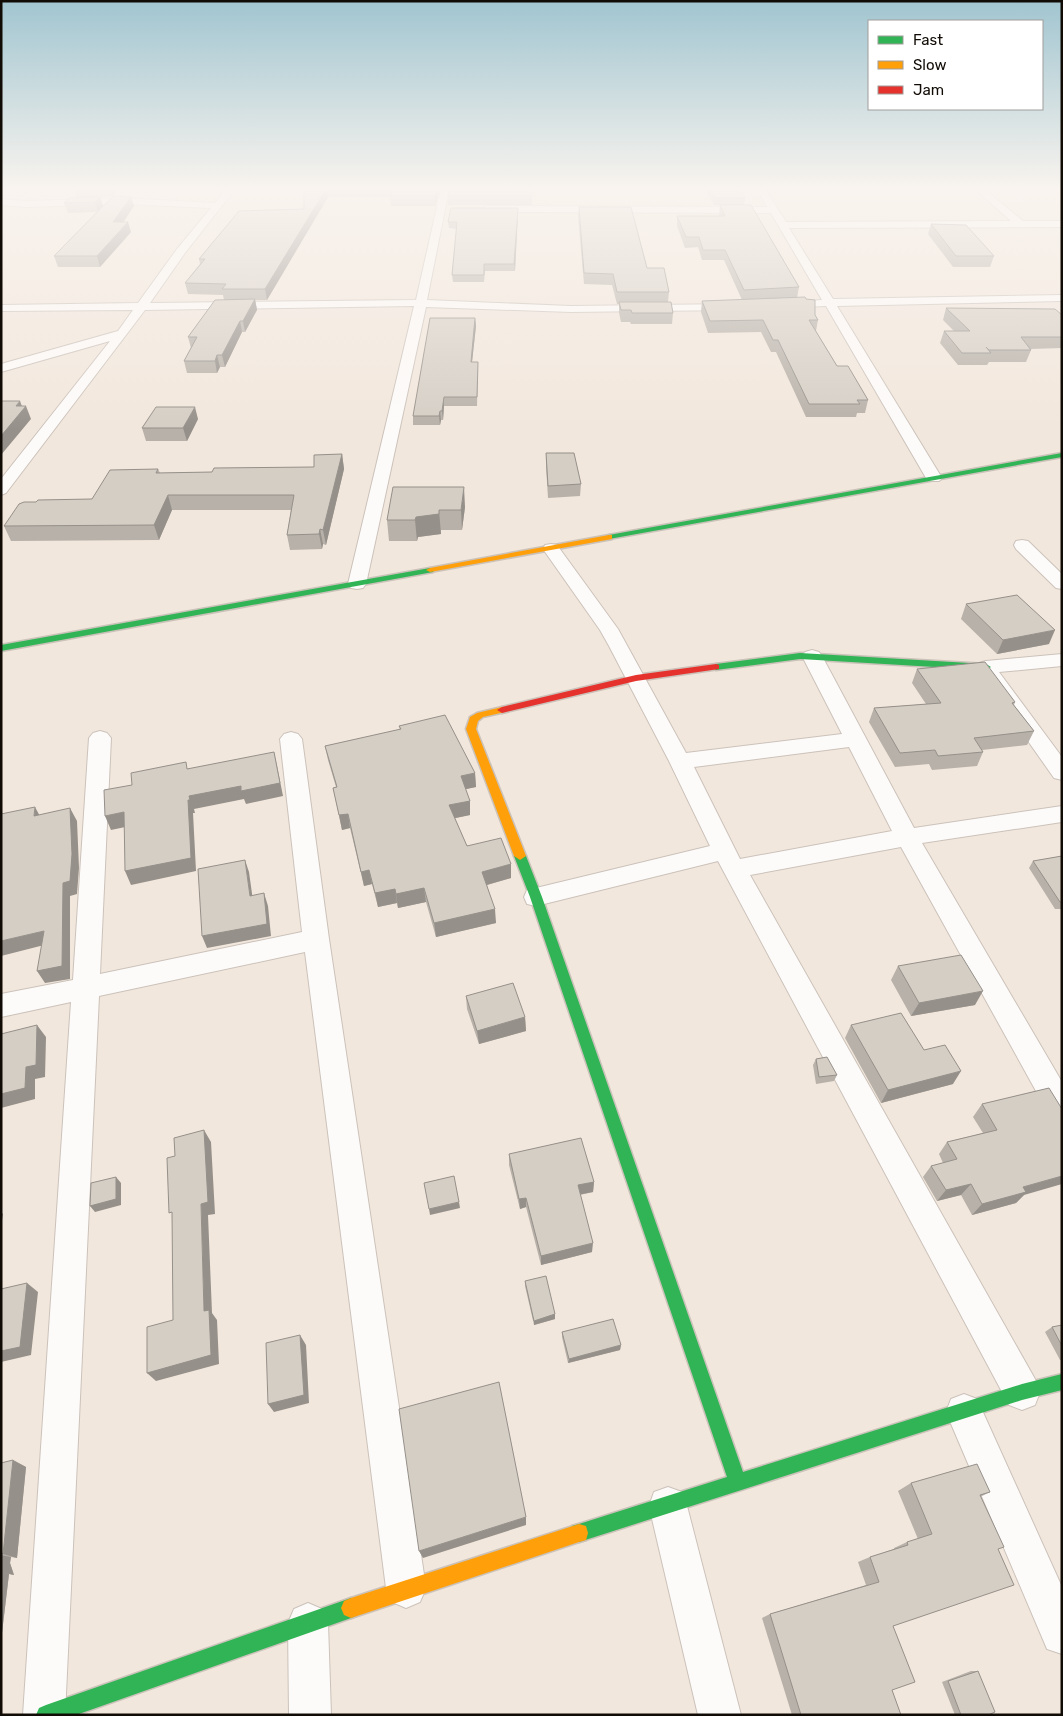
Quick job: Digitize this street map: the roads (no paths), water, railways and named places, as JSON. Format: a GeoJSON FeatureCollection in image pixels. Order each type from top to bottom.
{"type":"FeatureCollection","features":[{"type":"Feature","properties":{"kind":"street"},"geometry":{"type":"LineString","coordinates":[[1,490],[122,334],[169,269]]}},
{"type":"Feature","properties":{"kind":"street"},"geometry":{"type":"LineString","coordinates":[[357,584],[421,302],[430,269]]}},
{"type":"Feature","properties":{"kind":"street"},"geometry":{"type":"LineString","coordinates":[[809,269],[934,478]]}},
{"type":"Feature","properties":{"kind":"street"},"geometry":{"type":"LineString","coordinates":[[773,305],[1062,298]]}},
{"type":"Feature","properties":{"kind":"street"},"geometry":{"type":"LineString","coordinates":[[1,308],[421,302],[571,309],[744,306]]}},
{"type":"Feature","properties":{"kind":"street"},"geometry":{"type":"LineString","coordinates":[[1,368],[122,334]]}},
{"type":"Feature","properties":{"kind":"street"},"geometry":{"type":"LineString","coordinates":[[1,648],[1062,455]]}},
{"type":"Feature","properties":{"kind":"street"},"geometry":{"type":"LineString","coordinates":[[1022,545],[1062,584]]}},
{"type":"Feature","properties":{"kind":"street"},"geometry":{"type":"LineString","coordinates":[[551,549],[609,629],[680,761],[730,860],[1022,1392]]}},
{"type":"Feature","properties":{"kind":"street"},"geometry":{"type":"LineString","coordinates":[[812,656],[907,837],[1062,1110]]}},
{"type":"Feature","properties":{"kind":"street"},"geometry":{"type":"LineString","coordinates":[[738,1483],[536,897],[471,729],[473,719],[480,715],[636,678],[812,656],[986,666],[1062,660]]}},
{"type":"Feature","properties":{"kind":"street"},"geometry":{"type":"LineString","coordinates":[[986,666],[1062,773]]}},
{"type":"Feature","properties":{"kind":"street"},"geometry":{"type":"LineString","coordinates":[[100,738],[45,1715],[406,1588],[1022,1392],[1062,1382]]}},
{"type":"Feature","properties":{"kind":"street"},"geometry":{"type":"LineString","coordinates":[[291,739],[316,939],[406,1588]]}},
{"type":"Feature","properties":{"kind":"street"},"geometry":{"type":"LineString","coordinates":[[680,761],[855,739]]}},
{"type":"Feature","properties":{"kind":"street"},"geometry":{"type":"LineString","coordinates":[[536,897],[730,860],[907,837],[1062,814]]}},
{"type":"Feature","properties":{"kind":"street"},"geometry":{"type":"LineString","coordinates":[[1,1006],[86,986],[316,939]]}},
{"type":"Feature","properties":{"kind":"street"},"geometry":{"type":"LineString","coordinates":[[964,1412],[1062,1634]]}},
{"type":"Feature","properties":{"kind":"street"},"geometry":{"type":"LineString","coordinates":[[668,1506],[720,1715]]}},
{"type":"Feature","properties":{"kind":"street"},"geometry":{"type":"LineString","coordinates":[[308,1623],[310,1715]]}}]}
